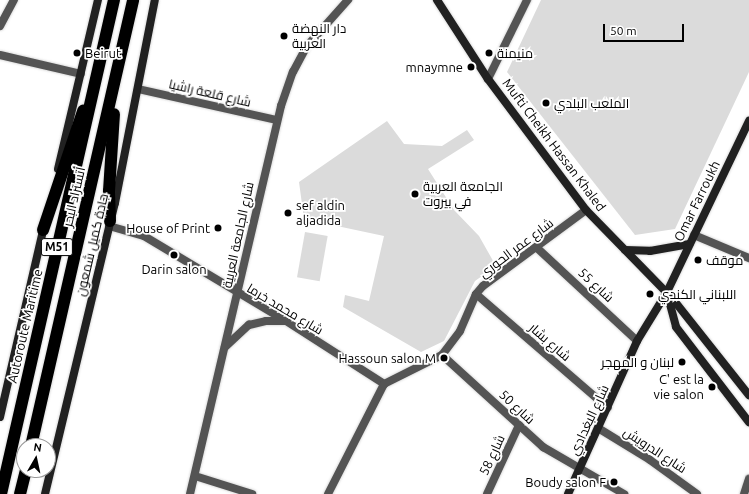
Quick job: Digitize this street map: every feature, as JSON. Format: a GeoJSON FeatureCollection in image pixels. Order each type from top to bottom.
{"type":"FeatureCollection","features":[{"type":"Feature","properties":{"kind":"highway","name":"Autoroute Maritime"},"geometry":{"type":"LineString","coordinates":[[1,494],[114,0]]}},
{"type":"Feature","properties":{"kind":"highway","name":"أتستراد البحر"},"geometry":{"type":"LineString","coordinates":[[34,438],[133,0]]}},
{"type":"Feature","properties":{"kind":"highway"},"geometry":{"type":"LineString","coordinates":[[110,224],[111,145],[118,67]]}},
{"type":"Feature","properties":{"kind":"highway"},"geometry":{"type":"LineString","coordinates":[[44,230],[56,197],[76,128],[95,82]]}},
{"type":"Feature","properties":{"kind":"highway"},"geometry":{"type":"LineString","coordinates":[[20,494],[24,478]]}},
{"type":"Feature","properties":{"kind":"main road"},"geometry":{"type":"LineString","coordinates":[[0,417],[98,0]]}},
{"type":"Feature","properties":{"kind":"main road","name":"جادة كميل شمعون"},"geometry":{"type":"LineString","coordinates":[[45,494],[110,224],[155,0]]}},
{"type":"Feature","properties":{"kind":"main road","name":"Mufti Cheikh Hassan Khaled"},"geometry":{"type":"LineString","coordinates":[[437,0],[488,79],[586,210],[667,292],[749,395]]}},
{"type":"Feature","properties":{"kind":"main road","name":"Omar Farroukh"},"geometry":{"type":"LineString","coordinates":[[667,292],[749,121]]}},
{"type":"Feature","properties":{"kind":"main road"},"geometry":{"type":"LineString","coordinates":[[625,250],[658,250],[689,244]]}},
{"type":"Feature","properties":{"kind":"main road"},"geometry":{"type":"LineString","coordinates":[[667,292],[676,327],[749,422]]}},
{"type":"Feature","properties":{"kind":"main road","name":"شارع البغدادي"},"geometry":{"type":"LineString","coordinates":[[568,494],[637,342],[667,292]]}},
{"type":"Feature","properties":{"kind":"street"},"geometry":{"type":"LineString","coordinates":[[0,26],[14,0]]}},
{"type":"Feature","properties":{"kind":"street"},"geometry":{"type":"LineString","coordinates":[[488,79],[527,0]]}},
{"type":"Feature","properties":{"kind":"street","name":"شارع الجامعة العربية"},"geometry":{"type":"LineString","coordinates":[[190,494],[277,120],[293,72],[307,46],[342,1]]}},
{"type":"Feature","properties":{"kind":"street"},"geometry":{"type":"LineString","coordinates":[[0,55],[81,74]]}},
{"type":"Feature","properties":{"kind":"street","name":"شارع قلعة راشيا"},"geometry":{"type":"LineString","coordinates":[[138,90],[277,120]]}},
{"type":"Feature","properties":{"kind":"street","name":"شارع عمر الحوري"},"geometry":{"type":"LineString","coordinates":[[384,384],[442,355],[460,332],[476,294],[586,210]]}},
{"type":"Feature","properties":{"kind":"street","name":"شارع محمد خرما"},"geometry":{"type":"LineString","coordinates":[[110,224],[144,236],[237,294],[286,321],[384,384]]}},
{"type":"Feature","properties":{"kind":"street"},"geometry":{"type":"LineString","coordinates":[[694,235],[749,258]]}},
{"type":"Feature","properties":{"kind":"street","name":"شارع 55"},"geometry":{"type":"LineString","coordinates":[[536,247],[637,342]]}},
{"type":"Feature","properties":{"kind":"street","name":"شارع بشار"},"geometry":{"type":"LineString","coordinates":[[476,294],[608,408]]}},
{"type":"Feature","properties":{"kind":"street"},"geometry":{"type":"LineString","coordinates":[[224,348],[249,325],[266,321],[286,321]]}},
{"type":"Feature","properties":{"kind":"street","name":"شارع 50"},"geometry":{"type":"LineString","coordinates":[[442,355],[543,447],[624,494]]}},
{"type":"Feature","properties":{"kind":"street"},"geometry":{"type":"LineString","coordinates":[[328,494],[384,384]]}},
{"type":"Feature","properties":{"kind":"street","name":"شارع 58"},"geometry":{"type":"LineString","coordinates":[[487,494],[519,425]]}},
{"type":"Feature","properties":{"kind":"street","name":"شارع الدرويش"},"geometry":{"type":"LineString","coordinates":[[598,428],[650,460],[697,494]]}},
{"type":"Feature","properties":{"kind":"street"},"geometry":{"type":"LineString","coordinates":[[195,476],[252,494]]}},
{"type":"Feature","properties":{"kind":"street"},"geometry":{"type":"LineString","coordinates":[[744,494],[749,479]]}},
{"type":"Feature","properties":{"kind":"shaded area"},"geometry":{"type":"Polygon","coordinates":[[[541,0],[749,0],[749,72],[675,229],[635,235],[507,72],[541,0]]]}},
{"type":"Feature","properties":{"kind":"shaded area"},"geometry":{"type":"Polygon","coordinates":[[[387,121],[404,144],[442,146],[467,130],[474,140],[428,169],[454,210],[479,236],[496,266],[475,281],[444,341],[421,352],[343,307],[345,295],[369,301],[384,236],[304,219],[299,182],[387,121]]]}},
{"type":"Feature","properties":{"kind":"shaded area"},"geometry":{"type":"Polygon","coordinates":[[[305,232],[328,236],[320,281],[297,277],[305,232]]]}},
{"type":"Feature","properties":{"kind":"place","name":"دار النهضة العربية"},"geometry":{"type":"Point","coordinates":[284,36]}},
{"type":"Feature","properties":{"kind":"place","name":"Beirut"},"geometry":{"type":"Point","coordinates":[77,53]}},
{"type":"Feature","properties":{"kind":"place","name":"منيمنة"},"geometry":{"type":"Point","coordinates":[489,53]}},
{"type":"Feature","properties":{"kind":"place","name":"mnaymne"},"geometry":{"type":"Point","coordinates":[471,67]}},
{"type":"Feature","properties":{"kind":"place","name":"الملعب البلدي"},"geometry":{"type":"Point","coordinates":[546,103]}},
{"type":"Feature","properties":{"kind":"place","name":"الجامعة العربية في بيروت"},"geometry":{"type":"Point","coordinates":[415,194]}},
{"type":"Feature","properties":{"kind":"place","name":"sef aldin aljadida"},"geometry":{"type":"Point","coordinates":[288,213]}},
{"type":"Feature","properties":{"kind":"place","name":"House of Print"},"geometry":{"type":"Point","coordinates":[218,228]}},
{"type":"Feature","properties":{"kind":"place","name":"Darin salon"},"geometry":{"type":"Point","coordinates":[174,255]}},
{"type":"Feature","properties":{"kind":"place","name":"موقف"},"geometry":{"type":"Point","coordinates":[698,260]}},
{"type":"Feature","properties":{"kind":"place","name":"اللبناني الكندي"},"geometry":{"type":"Point","coordinates":[650,294]}},
{"type":"Feature","properties":{"kind":"place","name":"Hassoun salon M"},"geometry":{"type":"Point","coordinates":[444,358]}},
{"type":"Feature","properties":{"kind":"place","name":"لبنان و المهجر"},"geometry":{"type":"Point","coordinates":[682,362]}},
{"type":"Feature","properties":{"kind":"place","name":"C' est la vie salon"},"geometry":{"type":"Point","coordinates":[712,387]}},
{"type":"Feature","properties":{"kind":"place","name":"Boudy salon F"},"geometry":{"type":"Point","coordinates":[614,482]}}]}
